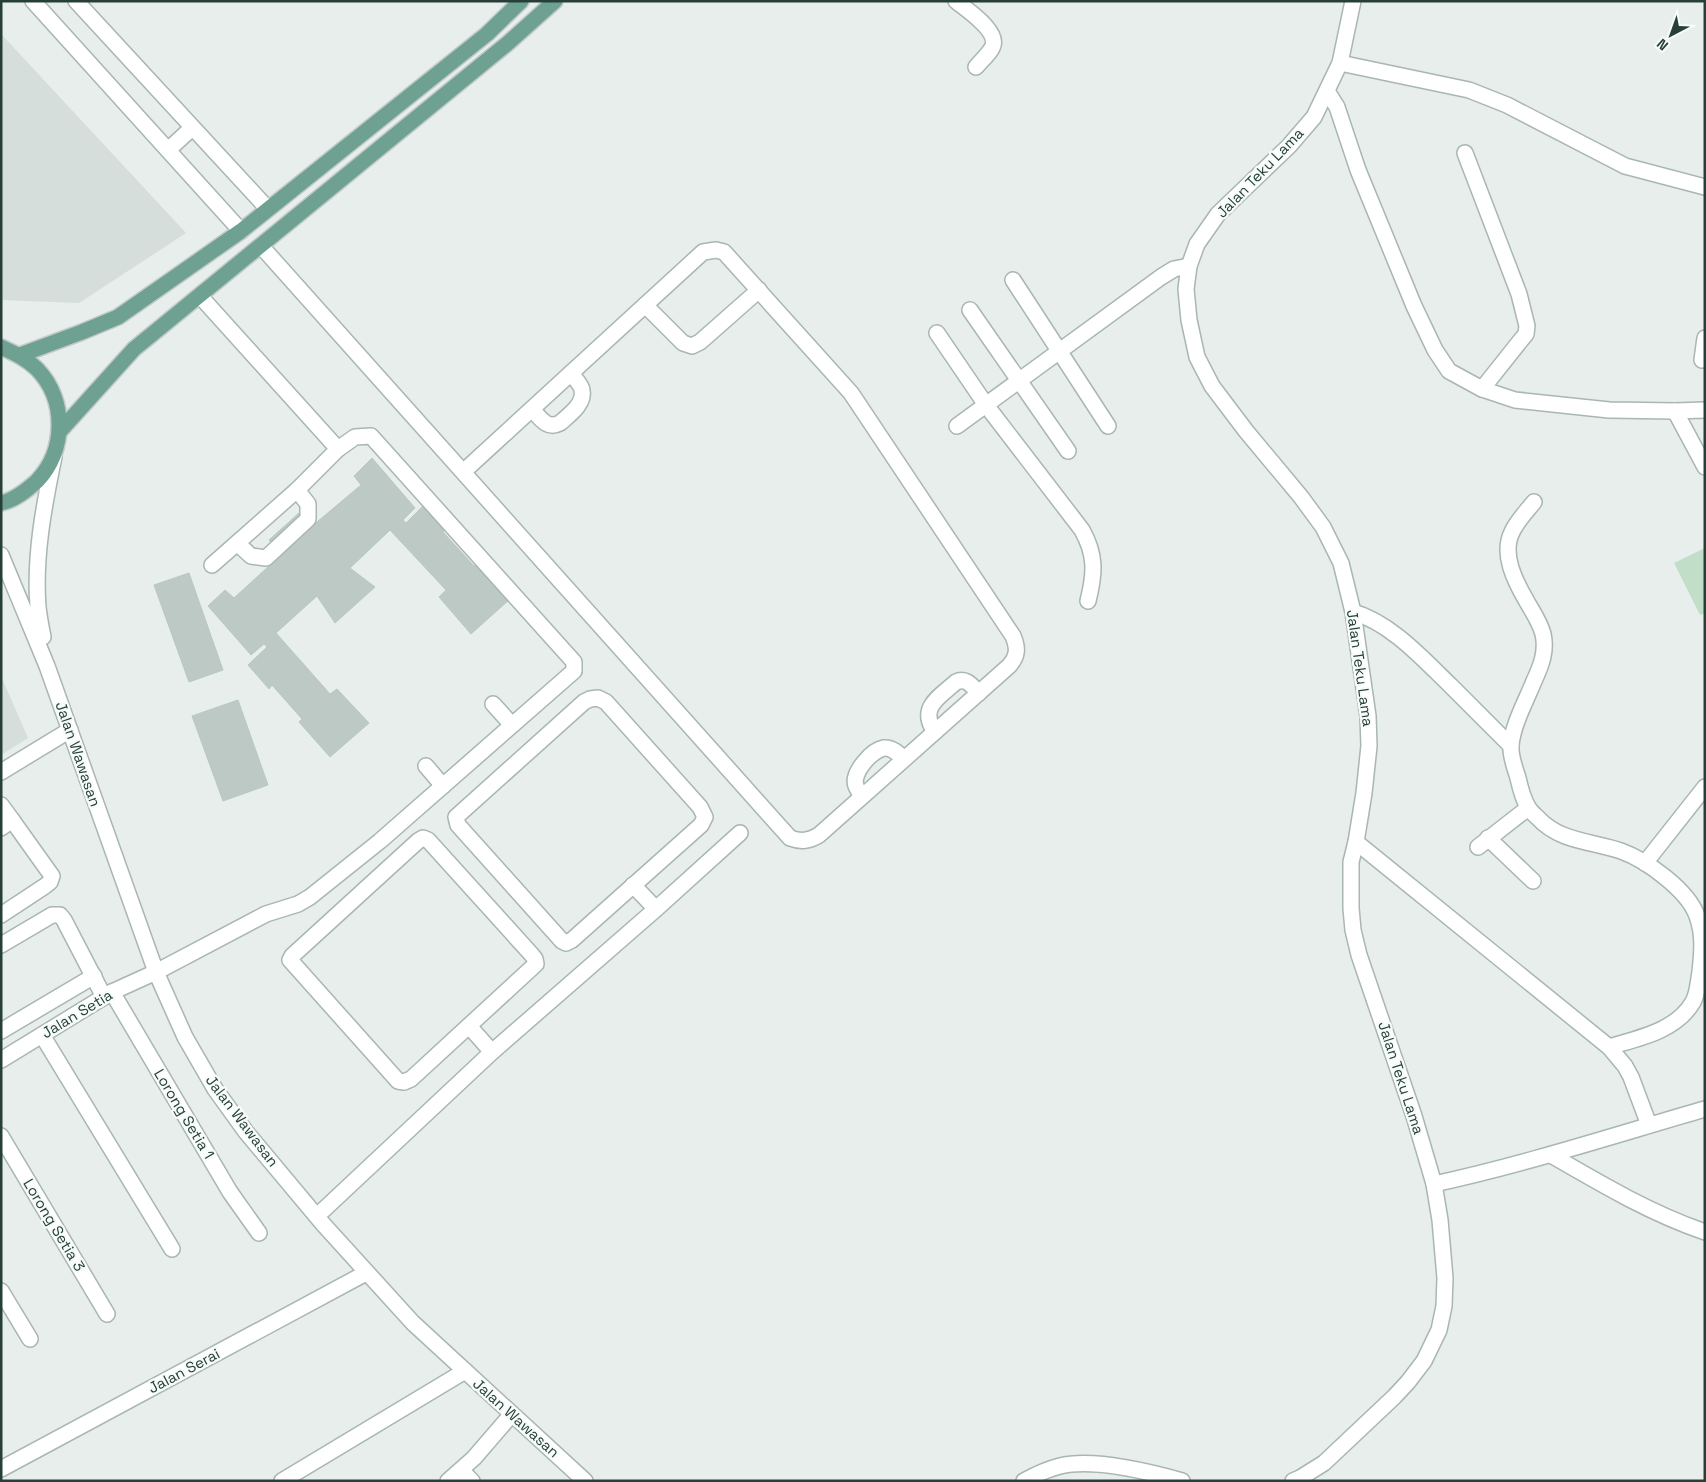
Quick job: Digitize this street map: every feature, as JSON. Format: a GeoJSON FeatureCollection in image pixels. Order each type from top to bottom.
{"type":"FeatureCollection","features":[{"type":"Feature","properties":{"kind":"main road"},"geometry":{"type":"LineString","coordinates":[[60,431],[134,349],[508,43],[555,1]]}},
{"type":"Feature","properties":{"kind":"main road"},"geometry":{"type":"LineString","coordinates":[[20,355],[118,317],[241,231],[487,34],[518,2]]}},
{"type":"Feature","properties":{"kind":"main road"},"geometry":{"type":"LineString","coordinates":[[1,347],[20,355],[38,370],[51,388],[58,409],[60,431],[55,452],[45,472],[28,490],[1,503]]}},
{"type":"Feature","properties":{"kind":"street"},"geometry":{"type":"LineString","coordinates":[[33,1],[241,231]]}},
{"type":"Feature","properties":{"kind":"street"},"geometry":{"type":"LineString","coordinates":[[76,1],[268,209]]}},
{"type":"Feature","properties":{"kind":"street"},"geometry":{"type":"LineString","coordinates":[[956,1],[989,29],[993,37],[992,48],[976,67]]}},
{"type":"Feature","properties":{"kind":"street","name":"Jalan Teku Lama"},"geometry":{"type":"LineString","coordinates":[[1293,1481],[1324,1463],[1394,1397],[1424,1361],[1439,1330],[1444,1306],[1445,1278],[1440,1220],[1434,1184],[1414,1116],[1359,955],[1353,930],[1351,862],[1356,842],[1369,746],[1365,687],[1353,612],[1341,563],[1323,527],[1301,496],[1246,431],[1212,386],[1197,356],[1189,320],[1186,289],[1189,266],[1197,244],[1218,214],[1289,146],[1314,118],[1340,63],[1353,1]]}},
{"type":"Feature","properties":{"kind":"street"},"geometry":{"type":"LineString","coordinates":[[1340,63],[1468,90],[1507,104],[1625,166],[1705,187]]}},
{"type":"Feature","properties":{"kind":"street"},"geometry":{"type":"LineString","coordinates":[[1327,92],[1337,107],[1358,170],[1414,306],[1435,350],[1449,371],[1482,389],[1515,400],[1609,410],[1675,412],[1705,410]]}},
{"type":"Feature","properties":{"kind":"street"},"geometry":{"type":"LineString","coordinates":[[168,150],[192,128]]}},
{"type":"Feature","properties":{"kind":"street"},"geometry":{"type":"LineString","coordinates":[[1465,153],[1519,294],[1527,326],[1526,334],[1482,389]]}},
{"type":"Feature","properties":{"kind":"street"},"geometry":{"type":"LineString","coordinates":[[261,246],[790,838],[804,841],[819,835],[1014,661],[1017,648],[1013,636],[851,392],[724,252],[716,250],[703,252],[463,472]]}},
{"type":"Feature","properties":{"kind":"street"},"geometry":{"type":"LineString","coordinates":[[957,426],[1161,277],[1174,269],[1189,266]]}},
{"type":"Feature","properties":{"kind":"street"},"geometry":{"type":"LineString","coordinates":[[1013,280],[1108,426]]}},
{"type":"Feature","properties":{"kind":"street"},"geometry":{"type":"LineString","coordinates":[[646,305],[683,343],[692,346],[700,342],[759,290]]}},
{"type":"Feature","properties":{"kind":"street"},"geometry":{"type":"LineString","coordinates":[[200,296],[338,450],[297,490],[212,565]]}},
{"type":"Feature","properties":{"kind":"street"},"geometry":{"type":"LineString","coordinates":[[970,310],[1068,451]]}},
{"type":"Feature","properties":{"kind":"street"},"geometry":{"type":"LineString","coordinates":[[937,333],[986,405],[1082,530],[1089,543],[1094,566],[1093,581],[1088,601]]}},
{"type":"Feature","properties":{"kind":"street"},"geometry":{"type":"LineString","coordinates":[[1702,360],[1705,338]]}},
{"type":"Feature","properties":{"kind":"street"},"geometry":{"type":"LineString","coordinates":[[532,409],[545,423],[553,426],[560,423],[579,405],[582,397],[582,389],[571,373]]}},
{"type":"Feature","properties":{"kind":"street"},"geometry":{"type":"LineString","coordinates":[[1675,412],[1705,467]]}},
{"type":"Feature","properties":{"kind":"street","name":"Jalan Setia"},"geometry":{"type":"LineString","coordinates":[[1,1060],[108,994],[156,972],[266,914],[298,904],[310,897],[380,841],[574,671],[574,662],[371,436],[355,437],[338,450]]}},
{"type":"Feature","properties":{"kind":"street"},"geometry":{"type":"LineString","coordinates":[[47,666],[38,607],[38,566],[46,497],[55,452]]}},
{"type":"Feature","properties":{"kind":"street"},"geometry":{"type":"LineString","coordinates":[[237,543],[251,556],[266,558],[308,519],[308,504],[297,490]]}},
{"type":"Feature","properties":{"kind":"street"},"geometry":{"type":"LineString","coordinates":[[1534,502],[1511,533],[1508,550],[1513,574],[1539,622],[1544,645],[1542,664],[1519,718],[1511,746],[1513,761],[1528,808],[1542,823],[1562,836],[1621,851],[1645,864],[1681,892],[1697,916],[1701,934],[1703,952],[1701,987],[1687,1010],[1669,1026],[1643,1037],[1609,1047]]}},
{"type":"Feature","properties":{"kind":"street"},"geometry":{"type":"LineString","coordinates":[[1,555],[47,666]]}},
{"type":"Feature","properties":{"kind":"street"},"geometry":{"type":"LineString","coordinates":[[1353,612],[1372,619],[1402,641],[1511,746]]}},
{"type":"Feature","properties":{"kind":"street","name":"Jalan Wawasan"},"geometry":{"type":"LineString","coordinates":[[47,666],[156,972],[185,1037],[215,1089],[246,1132],[317,1216],[366,1273],[413,1323],[585,1481]]}},
{"type":"Feature","properties":{"kind":"street"},"geometry":{"type":"LineString","coordinates":[[935,732],[928,719],[930,706],[933,702],[960,680],[965,680],[979,693]]}},
{"type":"Feature","properties":{"kind":"street"},"geometry":{"type":"LineString","coordinates":[[598,698],[606,702],[700,807],[705,818],[701,825],[633,885],[572,940],[566,943],[562,941],[458,825],[456,817],[590,699],[598,698]]}},
{"type":"Feature","properties":{"kind":"street"},"geometry":{"type":"LineString","coordinates":[[493,704],[512,725]]}},
{"type":"Feature","properties":{"kind":"street"},"geometry":{"type":"LineString","coordinates":[[1,772],[70,730]]}},
{"type":"Feature","properties":{"kind":"street"},"geometry":{"type":"LineString","coordinates":[[862,796],[856,786],[856,774],[858,769],[876,752],[884,748],[890,748],[904,760]]}},
{"type":"Feature","properties":{"kind":"street"},"geometry":{"type":"LineString","coordinates":[[426,766],[443,786]]}},
{"type":"Feature","properties":{"kind":"street"},"geometry":{"type":"LineString","coordinates":[[1645,864],[1705,787]]}},
{"type":"Feature","properties":{"kind":"street"},"geometry":{"type":"LineString","coordinates":[[1,804],[7,824],[52,876],[50,882],[45,886],[1,915]]}},
{"type":"Feature","properties":{"kind":"street"},"geometry":{"type":"LineString","coordinates":[[1528,808],[1483,843],[1533,881]]}},
{"type":"Feature","properties":{"kind":"street"},"geometry":{"type":"LineString","coordinates":[[317,1216],[492,1052],[740,833]]}},
{"type":"Feature","properties":{"kind":"street"},"geometry":{"type":"LineString","coordinates":[[423,838],[428,840],[536,960],[536,964],[532,969],[469,1026],[411,1079],[404,1082],[398,1081],[290,960],[292,956],[423,838]]}},
{"type":"Feature","properties":{"kind":"street"},"geometry":{"type":"LineString","coordinates":[[1356,842],[1609,1047],[1625,1066],[1631,1077],[1649,1125]]}},
{"type":"Feature","properties":{"kind":"street"},"geometry":{"type":"LineString","coordinates":[[633,885],[656,909]]}},
{"type":"Feature","properties":{"kind":"street","name":"Lorong Setia 1"},"geometry":{"type":"LineString","coordinates":[[1,945],[52,914],[60,915],[94,976],[108,994],[230,1192],[259,1233]]}},
{"type":"Feature","properties":{"kind":"street"},"geometry":{"type":"LineString","coordinates":[[1,1031],[94,976]]}},
{"type":"Feature","properties":{"kind":"street"},"geometry":{"type":"LineString","coordinates":[[469,1026],[492,1052]]}},
{"type":"Feature","properties":{"kind":"street"},"geometry":{"type":"LineString","coordinates":[[42,1035],[172,1249]]}},
{"type":"Feature","properties":{"kind":"street"},"geometry":{"type":"LineString","coordinates":[[1434,1184],[1551,1155],[1705,1109]]}},
{"type":"Feature","properties":{"kind":"street","name":"Lorong Setia 3"},"geometry":{"type":"LineString","coordinates":[[1,1136],[107,1314]]}},
{"type":"Feature","properties":{"kind":"street"},"geometry":{"type":"LineString","coordinates":[[1551,1155],[1611,1189],[1675,1221],[1705,1232]]}},
{"type":"Feature","properties":{"kind":"street","name":"Jalan Serai"},"geometry":{"type":"LineString","coordinates":[[1,1469],[366,1273]]}},
{"type":"Feature","properties":{"kind":"street"},"geometry":{"type":"LineString","coordinates":[[1,1291],[30,1339]]}},
{"type":"Feature","properties":{"kind":"street"},"geometry":{"type":"LineString","coordinates":[[282,1481],[465,1371]]}},
{"type":"Feature","properties":{"kind":"street"},"geometry":{"type":"LineString","coordinates":[[448,1481],[462,1470],[512,1414]]}},
{"type":"Feature","properties":{"kind":"street"},"geometry":{"type":"LineString","coordinates":[[1024,1481],[1061,1466],[1086,1464],[1165,1476],[1182,1481]]}},
{"type":"Feature","properties":{"kind":"street"},"geometry":{"type":"LineString","coordinates":[[462,1470],[472,1481]]}},
{"type":"Feature","properties":{"kind":"shaded area"},"geometry":{"type":"Polygon","coordinates":[[[1,34],[186,233],[79,303],[1,300],[1,34]]]}},
{"type":"Feature","properties":{"kind":"shaded area"},"geometry":{"type":"Polygon","coordinates":[[[1,676],[28,738],[1,755],[1,676]]]}},
{"type":"Feature","properties":{"kind":"green space"},"geometry":{"type":"Polygon","coordinates":[[[1705,548],[1705,613],[1700,615],[1674,563],[1705,548]]]}},
{"type":"Feature","properties":{"kind":"building"},"geometry":{"type":"Polygon","coordinates":[[[372,458],[415,508],[403,520],[406,523],[424,505],[447,528],[443,532],[474,566],[478,563],[510,599],[471,634],[439,597],[446,590],[390,530],[350,568],[375,587],[335,623],[317,596],[276,633],[330,694],[337,689],[369,723],[330,757],[299,722],[302,719],[272,685],[269,689],[248,665],[267,647],[264,644],[251,655],[208,606],[225,590],[234,598],[281,555],[269,540],[299,513],[311,527],[361,485],[354,476],[372,458]]]}},
{"type":"Feature","properties":{"kind":"building"},"geometry":{"type":"Polygon","coordinates":[[[189,573],[223,670],[189,682],[154,585],[189,573]]]}},
{"type":"Feature","properties":{"kind":"building"},"geometry":{"type":"Polygon","coordinates":[[[238,700],[268,785],[223,801],[192,716],[238,700]]]}}]}
